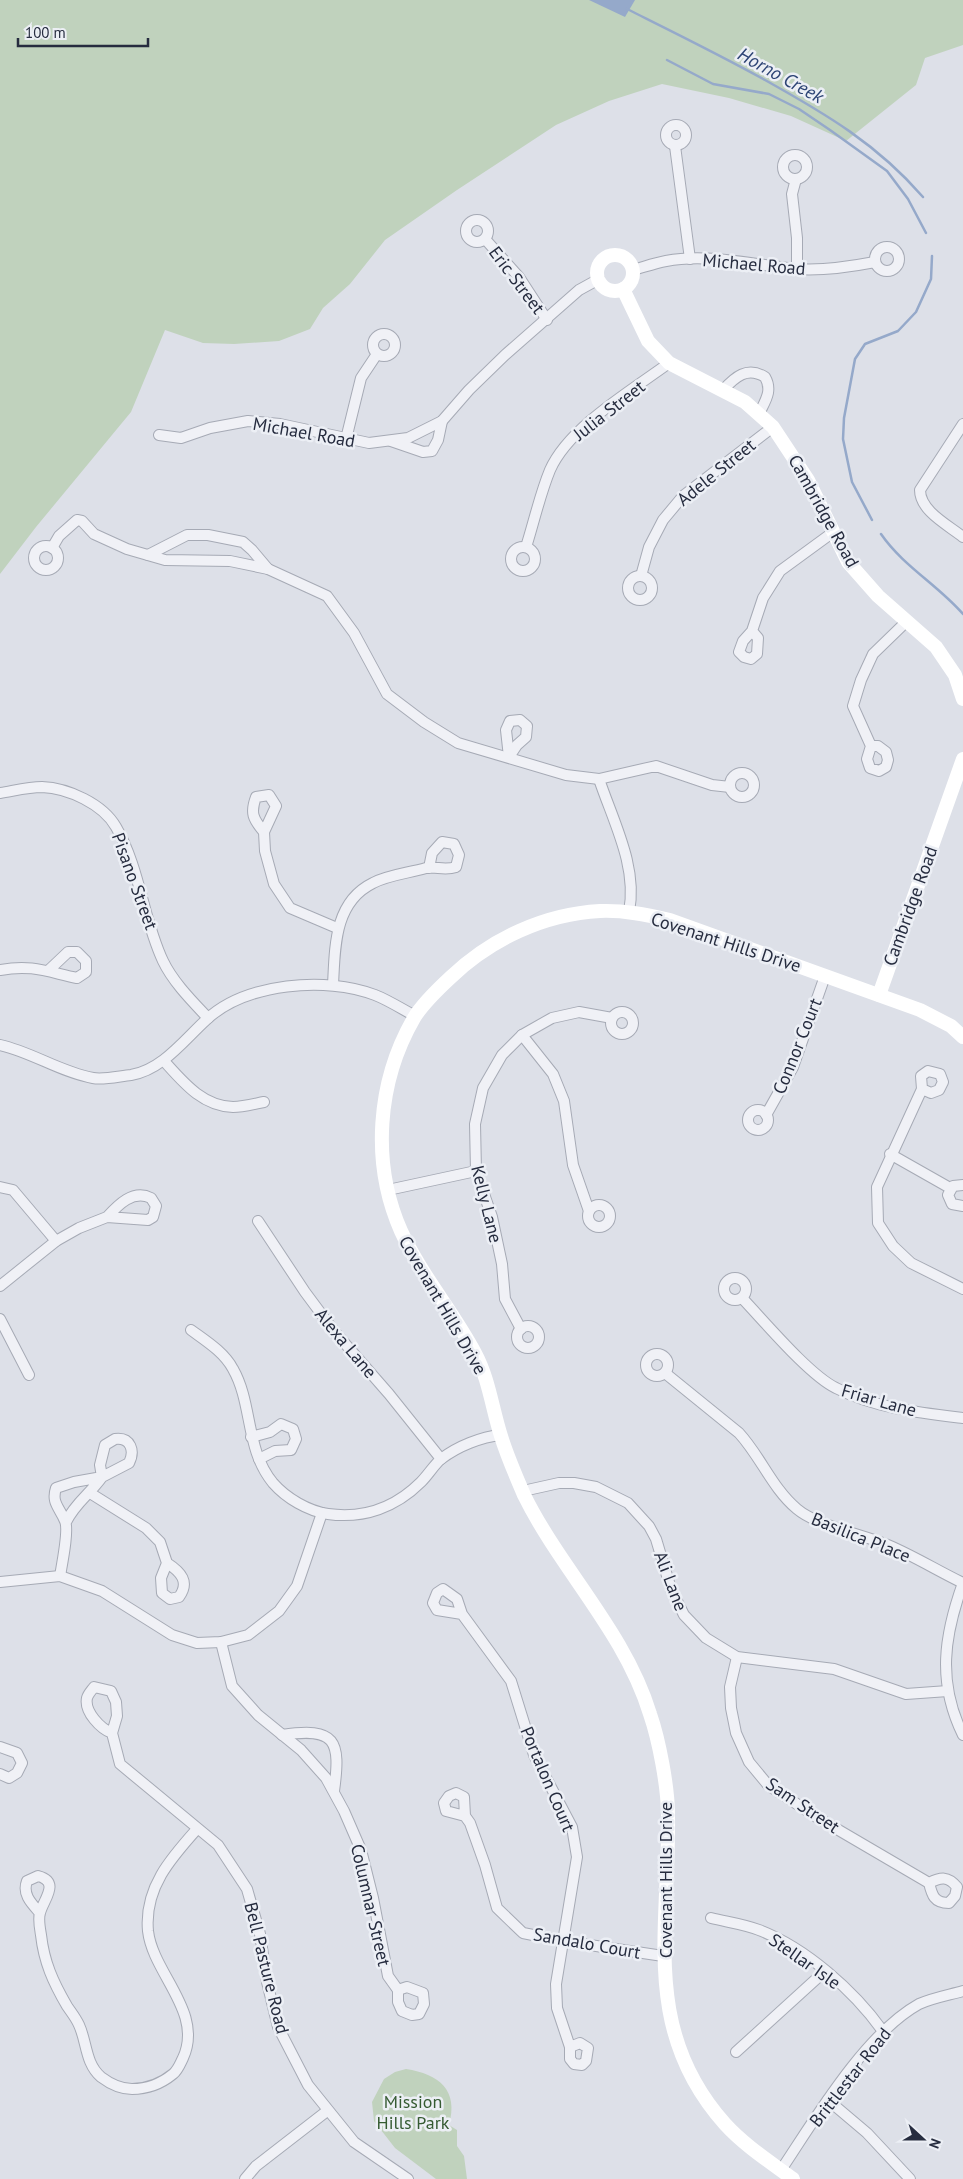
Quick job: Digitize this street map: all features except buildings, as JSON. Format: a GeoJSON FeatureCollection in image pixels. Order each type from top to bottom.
{"type":"FeatureCollection","features":[{"type":"Feature","properties":{"kind":"street"},"geometry":{"type":"LineString","coordinates":[[675,146],[690,259]]}},
{"type":"Feature","properties":{"kind":"street"},"geometry":{"type":"LineString","coordinates":[[796,179],[792,194],[798,238],[798,269]]}},
{"type":"Feature","properties":{"kind":"street","name":"Eric Street"},"geometry":{"type":"LineString","coordinates":[[486,239],[519,277],[547,320]]}},
{"type":"Feature","properties":{"kind":"street"},"geometry":{"type":"LineString","coordinates":[[611,256],[622,257],[627,260],[633,270],[631,281],[623,289],[612,290],[606,288],[599,280],[598,268],[601,262],[611,256]]}},
{"type":"Feature","properties":{"kind":"street","name":"Michael Road"},"geometry":{"type":"LineString","coordinates":[[633,270],[666,261],[690,259],[738,261],[798,269],[844,268],[875,262]]}},
{"type":"Feature","properties":{"kind":"street","name":"Michael Road"},"geometry":{"type":"LineString","coordinates":[[159,435],[181,438],[210,428],[248,421],[280,424],[369,443],[408,438],[442,421],[475,384],[579,290],[599,280]]}},
{"type":"Feature","properties":{"kind":"street","name":"Cambridge Road"},"geometry":{"type":"LineString","coordinates":[[623,289],[648,341],[669,363],[745,402],[773,427],[808,480],[832,533],[848,562],[878,596],[936,647],[955,676],[963,699]]}},
{"type":"Feature","properties":{"kind":"street"},"geometry":{"type":"LineString","coordinates":[[346,439],[360,378],[377,354]]}},
{"type":"Feature","properties":{"kind":"street","name":"Julia Street"},"geometry":{"type":"LineString","coordinates":[[526,547],[550,470],[574,434],[669,363]]}},
{"type":"Feature","properties":{"kind":"street"},"geometry":{"type":"LineString","coordinates":[[723,390],[740,374],[749,371],[765,377],[769,391],[759,414]]}},
{"type":"Feature","properties":{"kind":"street","name":"Michael Road"},"geometry":{"type":"LineString","coordinates":[[390,440],[423,452],[432,451],[438,440],[442,421]]}},
{"type":"Feature","properties":{"kind":"street"},"geometry":{"type":"LineString","coordinates":[[963,424],[920,490],[920,500],[926,507],[963,537]]}},
{"type":"Feature","properties":{"kind":"street","name":"Adele Street"},"geometry":{"type":"LineString","coordinates":[[641,576],[649,547],[663,520],[683,496],[773,427]]}},
{"type":"Feature","properties":{"kind":"street"},"geometry":{"type":"LineString","coordinates":[[52,548],[59,536],[77,520],[82,521],[94,534],[127,550],[165,560],[230,561],[268,569],[327,596],[354,633],[388,694],[409,711],[458,743],[566,775],[599,779],[656,766],[712,785],[730,787]]}},
{"type":"Feature","properties":{"kind":"street"},"geometry":{"type":"LineString","coordinates":[[752,631],[763,598],[780,571],[832,533]]}},
{"type":"Feature","properties":{"kind":"street"},"geometry":{"type":"LineString","coordinates":[[148,555],[187,535],[208,535],[243,542],[268,569]]}},
{"type":"Feature","properties":{"kind":"street"},"geometry":{"type":"LineString","coordinates":[[871,746],[853,706],[861,680],[873,654],[906,622]]}},
{"type":"Feature","properties":{"kind":"street","name":"Cambridge Road"},"geometry":{"type":"LineString","coordinates":[[879,995],[963,760]]}},
{"type":"Feature","properties":{"kind":"street"},"geometry":{"type":"LineString","coordinates":[[599,779],[628,862],[631,882],[629,912]]}},
{"type":"Feature","properties":{"kind":"street","name":"Pisano Street"},"geometry":{"type":"LineString","coordinates":[[0,793],[42,787],[71,792],[101,809],[116,827],[132,866],[163,962],[186,994],[208,1018]]}},
{"type":"Feature","properties":{"kind":"street"},"geometry":{"type":"LineString","coordinates":[[264,832],[265,851],[274,884],[290,908],[337,928]]}},
{"type":"Feature","properties":{"kind":"street"},"geometry":{"type":"LineString","coordinates":[[333,985],[337,928],[352,898],[374,882],[429,868]]}},
{"type":"Feature","properties":{"kind":"street","name":"Covenant Hills Drive"},"geometry":{"type":"LineString","coordinates":[[793,2179],[726,2125],[684,2063],[671,2023],[663,1956],[668,1811],[654,1726],[644,1693],[620,1648],[544,1532],[523,1492],[501,1435],[488,1383],[475,1353],[422,1273],[400,1229],[388,1190],[382,1156],[382,1111],[393,1066],[415,1016],[468,960],[515,931],[568,915],[600,911],[629,912],[670,920],[920,1010],[951,1026],[963,1037]]}},
{"type":"Feature","properties":{"kind":"street"},"geometry":{"type":"LineString","coordinates":[[0,970],[14,967],[49,970]]}},
{"type":"Feature","properties":{"kind":"street","name":"Connor Court"},"geometry":{"type":"LineString","coordinates":[[766,1115],[793,1067],[826,976]]}},
{"type":"Feature","properties":{"kind":"street"},"geometry":{"type":"LineString","coordinates":[[0,1046],[21,1050],[59,1067],[94,1078],[133,1075],[164,1061],[208,1018],[249,993],[306,985],[333,985],[374,995],[415,1016]]}},
{"type":"Feature","properties":{"kind":"street","name":"Kelly Lane"},"geometry":{"type":"LineString","coordinates":[[521,1329],[505,1299],[502,1264],[492,1218],[476,1171],[475,1124],[483,1088],[502,1055],[522,1035],[552,1018],[579,1012],[612,1018]]}},
{"type":"Feature","properties":{"kind":"street"},"geometry":{"type":"LineString","coordinates":[[522,1035],[553,1074],[564,1101],[573,1164],[589,1211]]}},
{"type":"Feature","properties":{"kind":"street"},"geometry":{"type":"LineString","coordinates":[[164,1061],[189,1089],[212,1103],[233,1107],[264,1102]]}},
{"type":"Feature","properties":{"kind":"street"},"geometry":{"type":"LineString","coordinates":[[922,1089],[890,1154],[877,1187],[878,1223],[893,1246],[911,1263],[963,1289]]}},
{"type":"Feature","properties":{"kind":"street"},"geometry":{"type":"LineString","coordinates":[[890,1154],[950,1188]]}},
{"type":"Feature","properties":{"kind":"street"},"geometry":{"type":"LineString","coordinates":[[388,1190],[476,1171]]}},
{"type":"Feature","properties":{"kind":"street"},"geometry":{"type":"LineString","coordinates":[[963,1185],[957,1184],[950,1188],[948,1195],[950,1202],[956,1206],[963,1206]]}},
{"type":"Feature","properties":{"kind":"street"},"geometry":{"type":"LineString","coordinates":[[0,1187],[13,1190],[56,1241]]}},
{"type":"Feature","properties":{"kind":"street"},"geometry":{"type":"LineString","coordinates":[[0,1286],[56,1241],[107,1217]]}},
{"type":"Feature","properties":{"kind":"street","name":"Alexa Lane"},"geometry":{"type":"LineString","coordinates":[[258,1221],[305,1292],[334,1331],[389,1394],[441,1460]]}},
{"type":"Feature","properties":{"kind":"street","name":"Friar Lane"},"geometry":{"type":"LineString","coordinates":[[742,1298],[810,1368],[834,1387],[854,1396],[921,1413],[963,1418]]}},
{"type":"Feature","properties":{"kind":"street"},"geometry":{"type":"LineString","coordinates":[[0,1319],[29,1375]]}},
{"type":"Feature","properties":{"kind":"street"},"geometry":{"type":"LineString","coordinates":[[191,1330],[219,1352],[234,1370],[239,1382],[251,1437],[259,1459],[269,1477],[279,1489],[296,1502],[322,1513],[356,1515],[378,1511],[410,1493],[441,1460],[473,1442],[501,1435]]}},
{"type":"Feature","properties":{"kind":"street","name":"Basilica Place"},"geometry":{"type":"LineString","coordinates":[[665,1373],[739,1433],[749,1444],[776,1488],[797,1509],[822,1522],[888,1544],[963,1583]]}},
{"type":"Feature","properties":{"kind":"street"},"geometry":{"type":"LineString","coordinates":[[251,1437],[270,1432],[281,1424],[293,1429],[296,1439],[290,1450],[275,1451],[259,1459]]}},
{"type":"Feature","properties":{"kind":"street"},"geometry":{"type":"LineString","coordinates":[[60,1576],[66,1522],[78,1502],[90,1493],[102,1477],[74,1482],[56,1488],[53,1496],[55,1505],[66,1522]]}},
{"type":"Feature","properties":{"kind":"street","name":"Ali Lane"},"geometry":{"type":"LineString","coordinates":[[523,1492],[560,1483],[574,1483],[596,1487],[628,1503],[649,1526],[656,1539],[671,1589],[684,1616],[706,1638],[737,1657],[834,1669],[906,1694],[948,1691]]}},
{"type":"Feature","properties":{"kind":"street"},"geometry":{"type":"LineString","coordinates":[[90,1493],[146,1528],[160,1542],[167,1563]]}},
{"type":"Feature","properties":{"kind":"street"},"geometry":{"type":"LineString","coordinates":[[0,1582],[60,1576],[102,1591],[172,1636],[197,1643],[221,1642],[248,1635],[280,1611],[297,1586],[322,1513]]}},
{"type":"Feature","properties":{"kind":"street"},"geometry":{"type":"LineString","coordinates":[[963,1583],[948,1631],[945,1652],[948,1691],[954,1716],[963,1735]]}},
{"type":"Feature","properties":{"kind":"street","name":"Portalon Court"},"geometry":{"type":"LineString","coordinates":[[462,1614],[511,1681],[534,1755],[572,1827],[577,1856],[556,1984],[557,2008],[570,2047]]}},
{"type":"Feature","properties":{"kind":"street","name":"Columnar Street"},"geometry":{"type":"LineString","coordinates":[[221,1642],[232,1686],[258,1715],[301,1750],[326,1778],[334,1791],[361,1850],[373,1898],[388,1976],[398,1990]]}},
{"type":"Feature","properties":{"kind":"street","name":"Sam Street"},"geometry":{"type":"LineString","coordinates":[[737,1657],[730,1687],[731,1708],[736,1733],[749,1762],[768,1785],[818,1818],[929,1882]]}},
{"type":"Feature","properties":{"kind":"street"},"geometry":{"type":"LineString","coordinates":[[282,1735],[304,1732],[329,1737],[334,1744],[338,1758],[334,1791]]}},
{"type":"Feature","properties":{"kind":"street","name":"Bell Pasture Road"},"geometry":{"type":"LineString","coordinates":[[112,1733],[120,1764],[218,1846],[247,1889],[260,1934],[267,1982],[278,2027],[308,2085],[327,2111],[354,2142],[408,2179]]}},
{"type":"Feature","properties":{"kind":"street"},"geometry":{"type":"LineString","coordinates":[[0,1747],[17,1753],[22,1763],[17,1773],[9,1778],[0,1774]]}},
{"type":"Feature","properties":{"kind":"street","name":"Sandalo Court"},"geometry":{"type":"LineString","coordinates":[[465,1816],[470,1823],[485,1865],[497,1908],[523,1933],[663,1956]]}},
{"type":"Feature","properties":{"kind":"street"},"geometry":{"type":"LineString","coordinates":[[40,1913],[46,1965],[51,1978],[79,2025],[93,2067],[101,2076],[116,2086],[132,2089],[161,2084],[177,2071],[186,2051],[188,2030],[183,2010],[154,1953],[148,1930],[149,1905],[156,1882],[167,1862],[198,1829]]}},
{"type":"Feature","properties":{"kind":"street","name":"Stellar Isle"},"geometry":{"type":"LineString","coordinates":[[711,1918],[760,1930],[793,1949],[826,1971],[863,2004],[882,2030]]}},
{"type":"Feature","properties":{"kind":"street"},"geometry":{"type":"LineString","coordinates":[[736,2052],[826,1971]]}},
{"type":"Feature","properties":{"kind":"street","name":"Brittlestar Road"},"geometry":{"type":"LineString","coordinates":[[781,2170],[828,2100],[882,2030],[920,2004],[963,1991]]}},
{"type":"Feature","properties":{"kind":"street"},"geometry":{"type":"LineString","coordinates":[[828,2100],[867,2133],[910,2179]]}},
{"type":"Feature","properties":{"kind":"street"},"geometry":{"type":"LineString","coordinates":[[245,2179],[256,2166],[327,2111]]}},
{"type":"Feature","properties":{"kind":"green space"},"geometry":{"type":"Polygon","coordinates":[[[0,0],[963,0],[963,45],[925,58],[916,85],[846,141],[791,116],[729,98],[662,84],[609,101],[556,125],[385,240],[350,284],[323,308],[310,329],[279,341],[234,344],[203,343],[165,330],[131,412],[36,527],[0,574],[0,0]]]}},
{"type":"Feature","properties":{"kind":"green space","name":"Mission Hills Park"},"geometry":{"type":"Polygon","coordinates":[[[406,2069],[418,2071],[437,2080],[448,2093],[451,2102],[449,2125],[457,2130],[457,2146],[464,2156],[467,2179],[436,2179],[395,2148],[374,2121],[372,2102],[384,2079],[395,2072],[406,2069]]]}},
{"type":"Feature","properties":{"kind":"water"},"geometry":{"type":"Polygon","coordinates":[[[589,0],[635,0],[625,17],[589,0]]]}},
{"type":"Feature","properties":{"kind":"waterway","name":"Horno Creek"},"geometry":{"type":"LineString","coordinates":[[627,9],[748,71],[830,118],[850,131],[887,161],[923,197]]}},
{"type":"Feature","properties":{"kind":"waterway"},"geometry":{"type":"LineString","coordinates":[[667,60],[713,84],[769,94],[799,109],[887,171],[908,199],[926,233]]}},
{"type":"Feature","properties":{"kind":"waterway"},"geometry":{"type":"LineString","coordinates":[[872,520],[852,482],[843,439],[844,418],[855,359],[865,344],[898,331],[916,312],[931,279],[932,256]]}},
{"type":"Feature","properties":{"kind":"waterway"},"geometry":{"type":"LineString","coordinates":[[881,534],[910,566],[963,614]]}}]}
